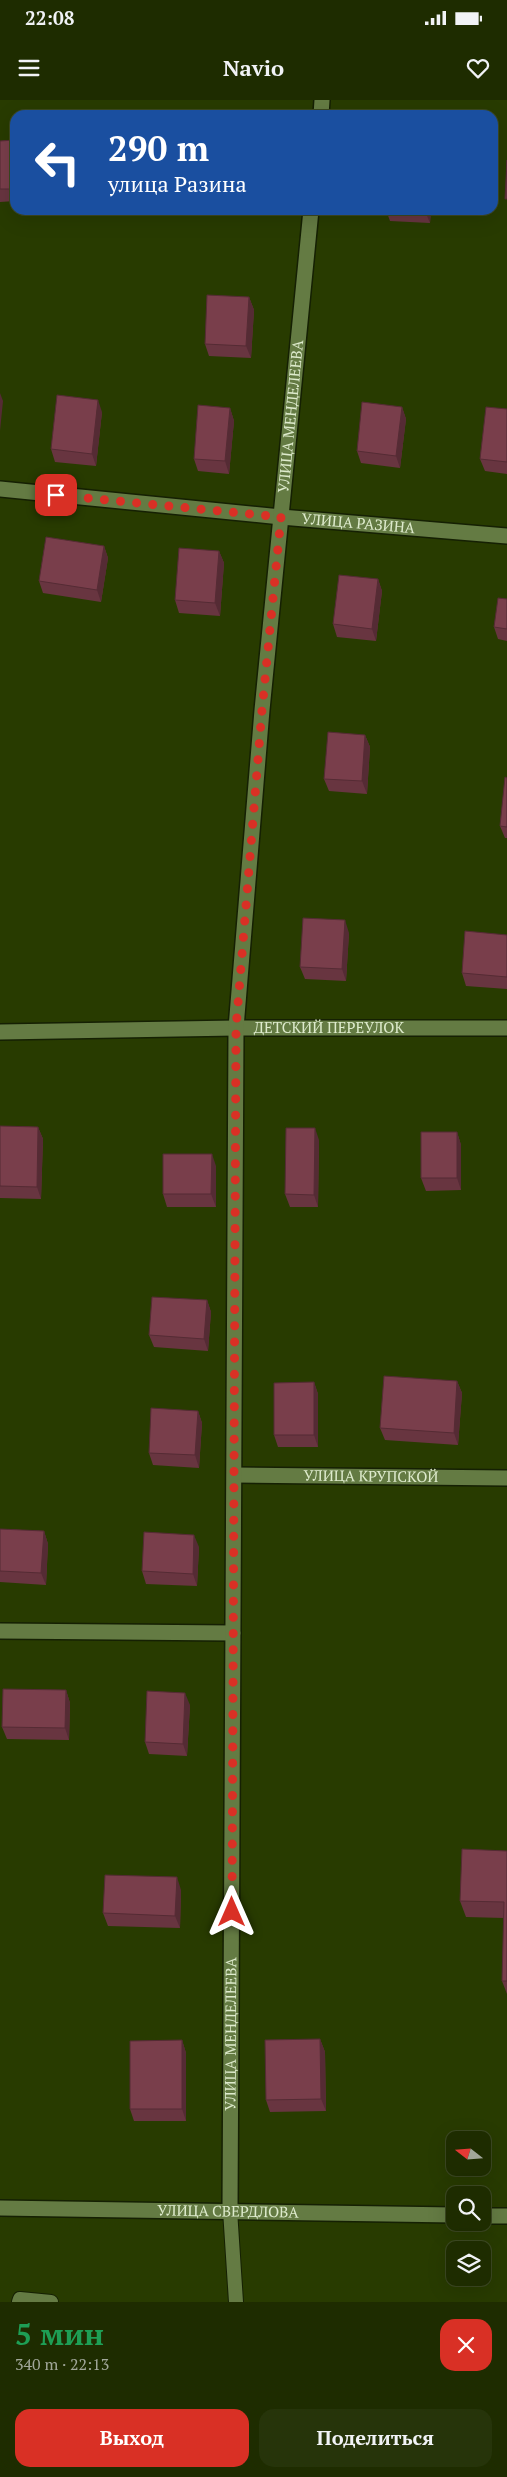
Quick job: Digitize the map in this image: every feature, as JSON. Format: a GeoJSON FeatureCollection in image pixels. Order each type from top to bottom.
{"type":"FeatureCollection","features":[{"type":"Feature","properties":{"kind":"street","name":"УЛИЦА МЕНДЕЛЕЕВА"},"geometry":{"type":"LineString","coordinates":[[230,2210],[236,1028],[262,710],[311,215]]}},
{"type":"Feature","properties":{"kind":"street","name":"УЛИЦА РАЗИНА"},"geometry":{"type":"LineString","coordinates":[[0,489],[281,517],[507,536]]}},
{"type":"Feature","properties":{"kind":"street","name":"ДЕТСКИЙ ПЕРЕУЛОК"},"geometry":{"type":"LineString","coordinates":[[0,1032],[236,1028],[507,1028]]}},
{"type":"Feature","properties":{"kind":"street","name":"УЛИЦА КРУПСКОЙ"},"geometry":{"type":"LineString","coordinates":[[234,1475],[507,1478]]}},
{"type":"Feature","properties":{"kind":"street"},"geometry":{"type":"LineString","coordinates":[[0,1630],[234,1633]]}},
{"type":"Feature","properties":{"kind":"street","name":"УЛИЦА СВЕРДЛОВА"},"geometry":{"type":"LineString","coordinates":[[0,2208],[230,2210],[446,2215]]}},
{"type":"Feature","properties":{"kind":"street"},"geometry":{"type":"LineString","coordinates":[[491,2216],[507,2216]]}},
{"type":"Feature","properties":{"kind":"lane"},"geometry":{"type":"LineString","coordinates":[[230,2210],[236,2302]]}},
{"type":"Feature","properties":{"kind":"lane"},"geometry":{"type":"LineString","coordinates":[[19,2302],[20,2299],[51,2302]]}},
{"type":"Feature","properties":{"kind":"building"},"geometry":{"type":"Polygon","coordinates":[[[10,140],[10,189],[0,189],[0,141],[10,140]]]}},
{"type":"Feature","properties":{"kind":"building"},"geometry":{"type":"Polygon","coordinates":[[[507,160],[507,199],[505,199],[507,160]]]}},
{"type":"Feature","properties":{"kind":"building"},"geometry":{"type":"Polygon","coordinates":[[[207,295],[249,297],[246,346],[205,344],[207,295]]]}},
{"type":"Feature","properties":{"kind":"building"},"geometry":{"type":"Polygon","coordinates":[[[57,395],[98,400],[92,454],[51,449],[57,395]]]}},
{"type":"Feature","properties":{"kind":"building"},"geometry":{"type":"Polygon","coordinates":[[[362,402],[402,407],[396,456],[357,451],[362,402]]]}},
{"type":"Feature","properties":{"kind":"building"},"geometry":{"type":"Polygon","coordinates":[[[198,405],[230,408],[225,461],[194,459],[198,405]]]}},
{"type":"Feature","properties":{"kind":"building"},"geometry":{"type":"Polygon","coordinates":[[[486,407],[507,409],[507,462],[480,459],[486,407]]]}},
{"type":"Feature","properties":{"kind":"building"},"geometry":{"type":"Polygon","coordinates":[[[46,537],[104,546],[97,590],[39,581],[46,537]]]}},
{"type":"Feature","properties":{"kind":"building"},"geometry":{"type":"Polygon","coordinates":[[[179,548],[219,551],[215,603],[175,600],[179,548]]]}},
{"type":"Feature","properties":{"kind":"building"},"geometry":{"type":"Polygon","coordinates":[[[339,575],[378,579],[372,629],[333,624],[339,575]]]}},
{"type":"Feature","properties":{"kind":"building"},"geometry":{"type":"Polygon","coordinates":[[[498,598],[507,599],[507,629],[494,627],[498,598]]]}},
{"type":"Feature","properties":{"kind":"building"},"geometry":{"type":"Polygon","coordinates":[[[328,732],[365,735],[362,781],[324,779],[328,732]]]}},
{"type":"Feature","properties":{"kind":"building"},"geometry":{"type":"Polygon","coordinates":[[[505,777],[507,778],[507,827],[500,826],[505,777]]]}},
{"type":"Feature","properties":{"kind":"building"},"geometry":{"type":"Polygon","coordinates":[[[303,918],[345,920],[342,969],[300,967],[303,918]]]}},
{"type":"Feature","properties":{"kind":"building"},"geometry":{"type":"Polygon","coordinates":[[[465,931],[507,935],[507,977],[462,973],[465,931]]]}},
{"type":"Feature","properties":{"kind":"building"},"geometry":{"type":"Polygon","coordinates":[[[0,1126],[38,1127],[37,1187],[0,1186],[0,1126]]]}},
{"type":"Feature","properties":{"kind":"building"},"geometry":{"type":"Polygon","coordinates":[[[286,1128],[315,1128],[314,1195],[285,1194],[286,1128]]]}},
{"type":"Feature","properties":{"kind":"building"},"geometry":{"type":"Polygon","coordinates":[[[421,1132],[457,1132],[457,1178],[421,1178],[421,1132]]]}},
{"type":"Feature","properties":{"kind":"building"},"geometry":{"type":"Polygon","coordinates":[[[163,1154],[212,1154],[211,1194],[163,1194],[163,1154]]]}},
{"type":"Feature","properties":{"kind":"building"},"geometry":{"type":"Polygon","coordinates":[[[152,1297],[207,1300],[204,1339],[149,1335],[152,1297]]]}},
{"type":"Feature","properties":{"kind":"building"},"geometry":{"type":"Polygon","coordinates":[[[384,1376],[457,1381],[454,1433],[380,1428],[384,1376]]]}},
{"type":"Feature","properties":{"kind":"building"},"geometry":{"type":"Polygon","coordinates":[[[314,1382],[314,1435],[274,1435],[274,1383],[314,1382]]]}},
{"type":"Feature","properties":{"kind":"building"},"geometry":{"type":"Polygon","coordinates":[[[151,1408],[198,1411],[195,1455],[149,1453],[151,1408]]]}},
{"type":"Feature","properties":{"kind":"building"},"geometry":{"type":"Polygon","coordinates":[[[0,1529],[44,1531],[41,1573],[0,1571],[0,1529]]]}},
{"type":"Feature","properties":{"kind":"building"},"geometry":{"type":"Polygon","coordinates":[[[144,1532],[194,1535],[193,1574],[142,1571],[144,1532]]]}},
{"type":"Feature","properties":{"kind":"building"},"geometry":{"type":"Polygon","coordinates":[[[3,1689],[66,1690],[65,1728],[2,1727],[3,1689]]]}},
{"type":"Feature","properties":{"kind":"building"},"geometry":{"type":"Polygon","coordinates":[[[147,1691],[185,1693],[183,1744],[145,1742],[147,1691]]]}},
{"type":"Feature","properties":{"kind":"building"},"geometry":{"type":"Polygon","coordinates":[[[462,1849],[507,1851],[507,1981],[502,1981],[504,1902],[460,1901],[462,1849]]]}},
{"type":"Feature","properties":{"kind":"building"},"geometry":{"type":"Polygon","coordinates":[[[105,1875],[177,1877],[175,1916],[103,1913],[105,1875]]]}},
{"type":"Feature","properties":{"kind":"building"},"geometry":{"type":"Polygon","coordinates":[[[320,2039],[321,2099],[266,2100],[265,2040],[320,2039]]]}},
{"type":"Feature","properties":{"kind":"building"},"geometry":{"type":"Polygon","coordinates":[[[182,2040],[182,2109],[130,2109],[130,2041],[182,2040]]]}},
{"type":"Feature","properties":{"kind":"route"},"geometry":{"type":"LineString","coordinates":[[56,495],[281,517],[262,710],[236,1028],[232,1912]]}}]}
